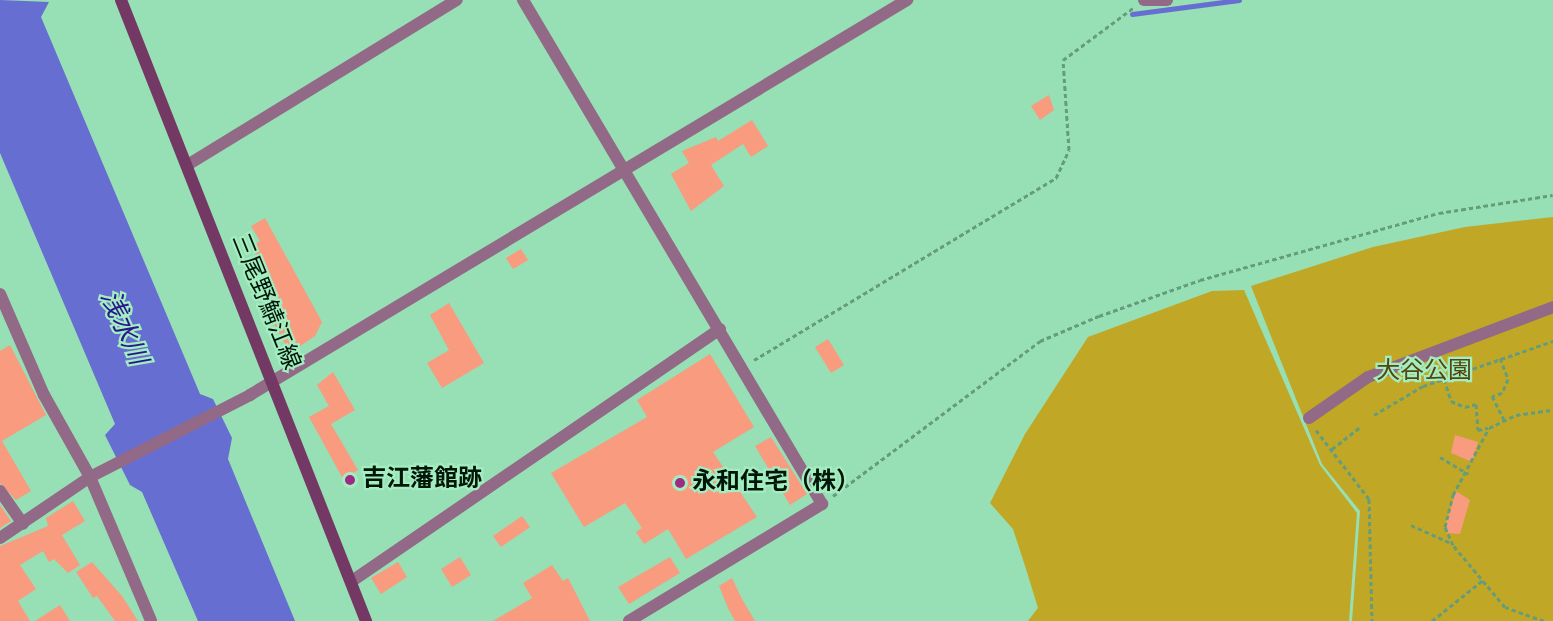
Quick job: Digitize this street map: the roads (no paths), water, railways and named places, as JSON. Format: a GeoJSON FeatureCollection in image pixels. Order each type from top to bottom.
{"type":"FeatureCollection","features":[{"type":"Feature","properties":{"kind":"main road","name":"三尾野鯖江線"},"geometry":{"type":"LineString","coordinates":[[121,0],[189,164],[366,621]]}},
{"type":"Feature","properties":{"kind":"street"},"geometry":{"type":"LineString","coordinates":[[189,164],[457,0]]}},
{"type":"Feature","properties":{"kind":"street"},"geometry":{"type":"LineString","coordinates":[[523,0],[743,367],[822,504],[629,621]]}},
{"type":"Feature","properties":{"kind":"street"},"geometry":{"type":"LineString","coordinates":[[0,538],[90,477],[275,383],[907,0]]}},
{"type":"Feature","properties":{"kind":"street"},"geometry":{"type":"LineString","coordinates":[[1145,1],[1167,0]]}},
{"type":"Feature","properties":{"kind":"street"},"geometry":{"type":"LineString","coordinates":[[0,294],[44,395],[90,477],[151,621]]}},
{"type":"Feature","properties":{"kind":"street"},"geometry":{"type":"LineString","coordinates":[[1309,418],[1368,377],[1553,307]]}},
{"type":"Feature","properties":{"kind":"street"},"geometry":{"type":"LineString","coordinates":[[352,581],[720,329]]}},
{"type":"Feature","properties":{"kind":"street"},"geometry":{"type":"LineString","coordinates":[[0,491],[22,524]]}},
{"type":"Feature","properties":{"kind":"water","name":"浅水川"},"geometry":{"type":"Polygon","coordinates":[[[0,0],[49,2],[41,17],[200,394],[213,399],[232,438],[228,459],[295,621],[198,621],[142,492],[130,485],[105,435],[115,424],[0,153],[0,0]]]}},
{"type":"Feature","properties":{"kind":"waterway"},"geometry":{"type":"LineString","coordinates":[[1132,14],[1239,0]]}},
{"type":"Feature","properties":{"kind":"place","name":"吉江藩館跡"},"geometry":{"type":"Point","coordinates":[350,480]}},
{"type":"Feature","properties":{"kind":"place","name":"永和住宅（株）"},"geometry":{"type":"Point","coordinates":[680,483]}},
{"type":"Feature","properties":{"kind":"park label","name":"大谷公園"},"geometry":{"type":"Point","coordinates":[1424,372]}}]}
